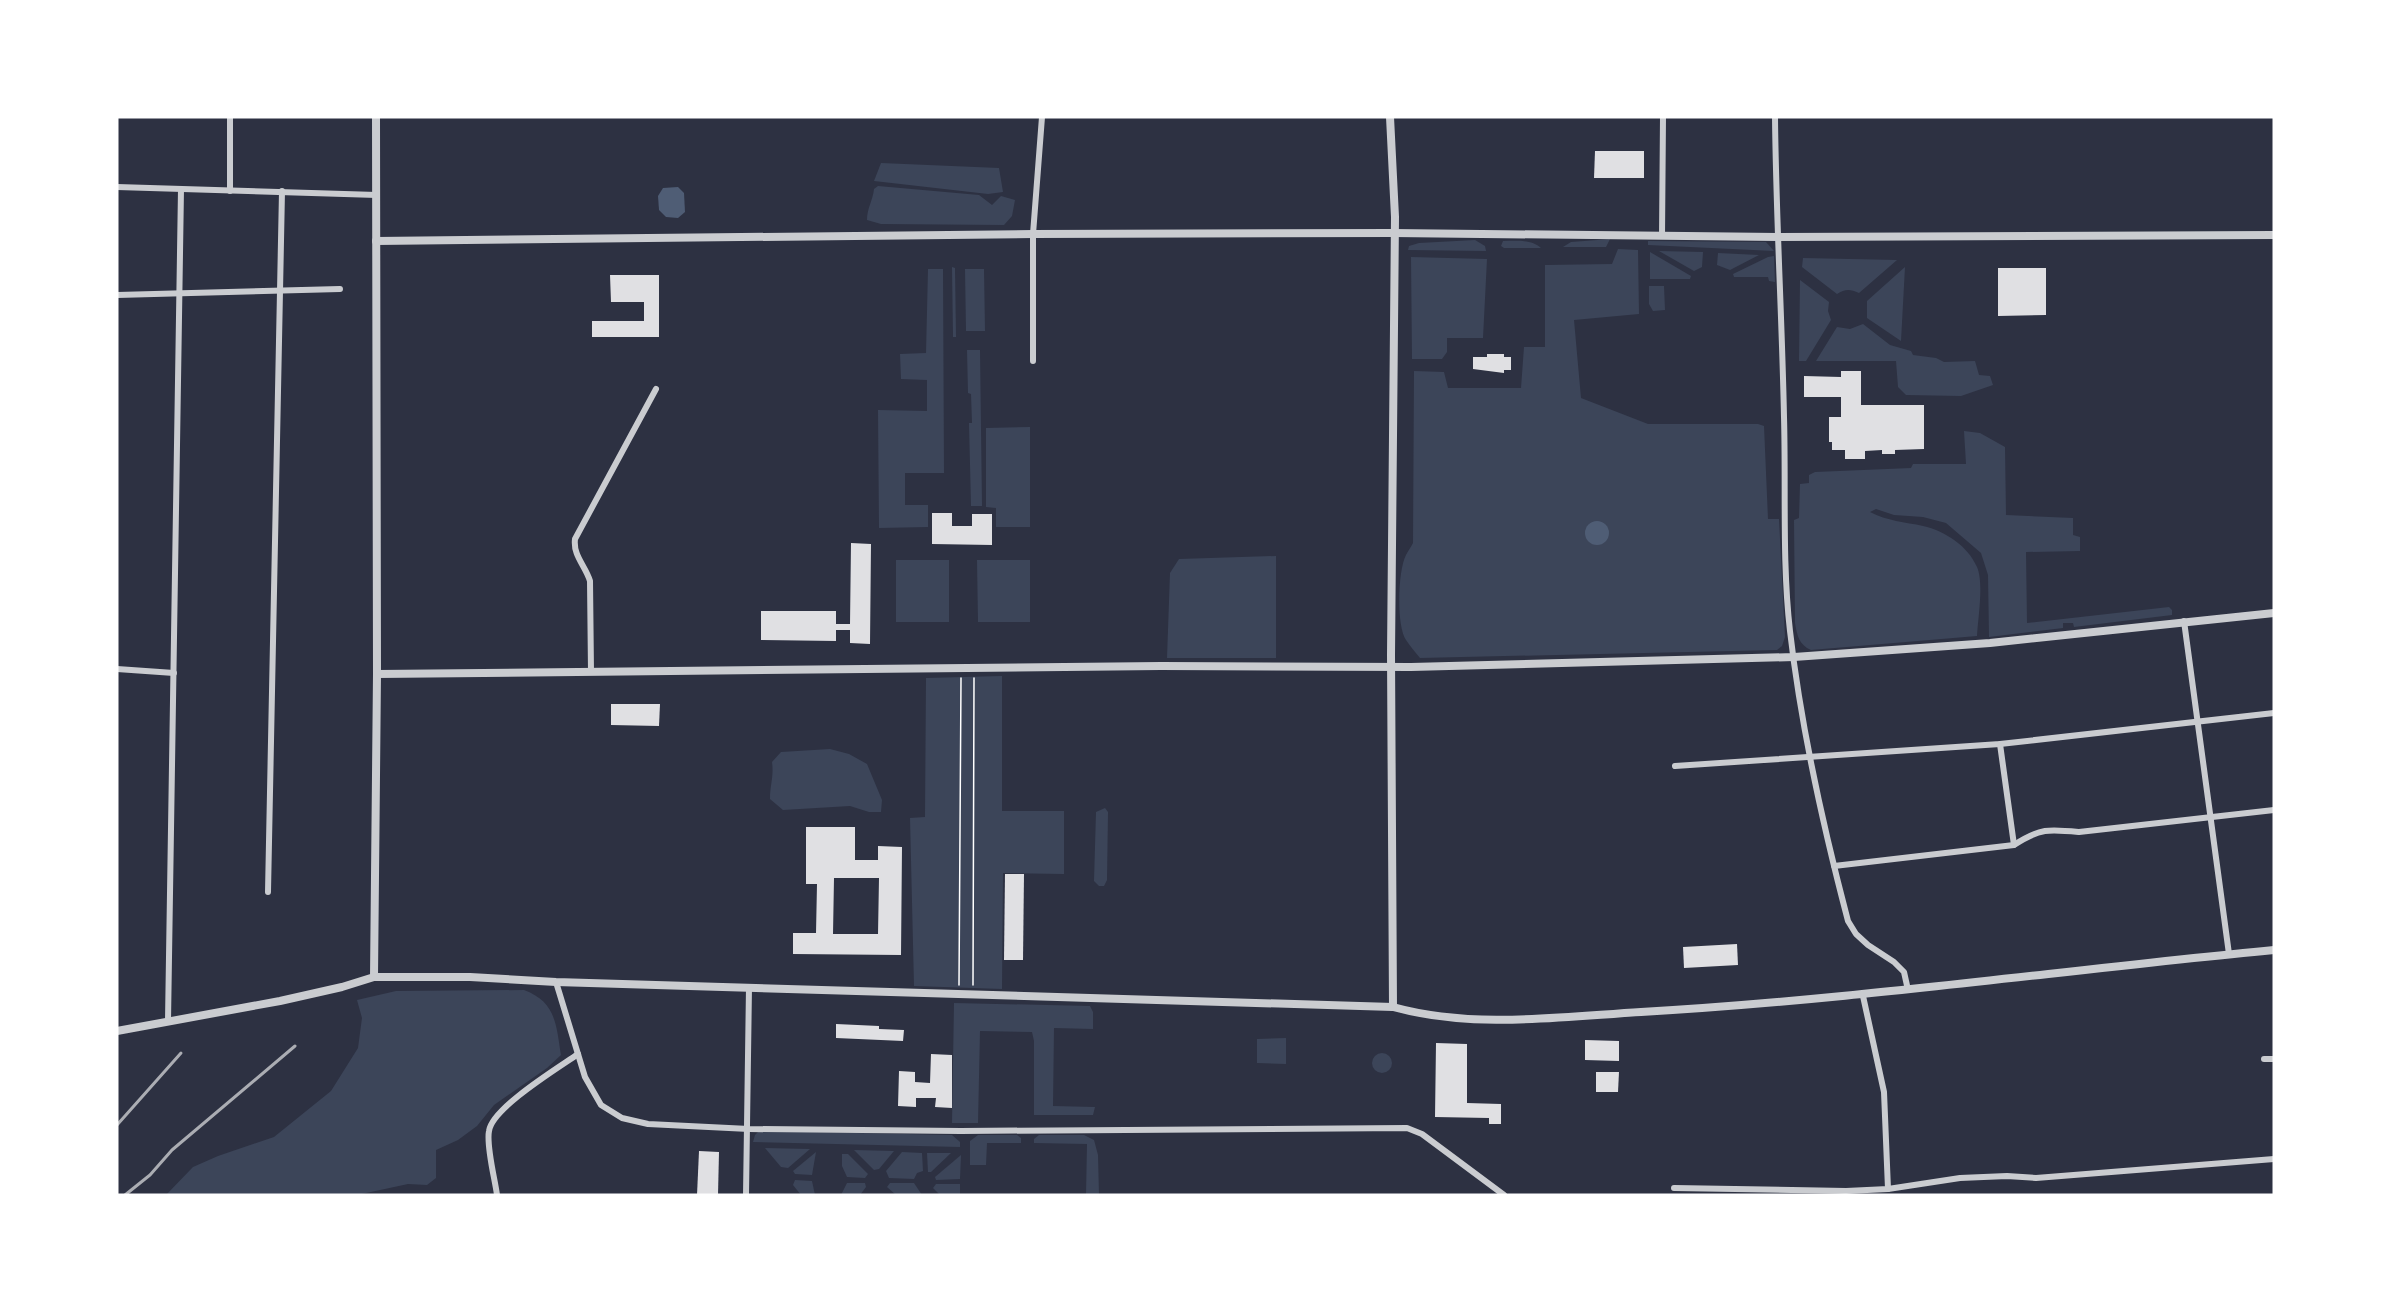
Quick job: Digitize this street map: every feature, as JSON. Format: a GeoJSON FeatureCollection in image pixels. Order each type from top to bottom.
{"type":"FeatureCollection","features":[{"type":"Feature","properties":{"kind":"street"},"geometry":{"type":"LineString","coordinates":[[230,117],[230,191]]}},
{"type":"Feature","properties":{"kind":"street"},"geometry":{"type":"LineString","coordinates":[[374,976],[377,674],[376,117]]}},
{"type":"Feature","properties":{"kind":"street"},"geometry":{"type":"LineString","coordinates":[[1034,361],[1033,234],[1042,117]]}},
{"type":"Feature","properties":{"kind":"street"},"geometry":{"type":"LineString","coordinates":[[1390,117],[1395,217],[1393,232],[1391,667],[1393,1007]]}},
{"type":"Feature","properties":{"kind":"street"},"geometry":{"type":"LineString","coordinates":[[1662,236],[1663,117]]}},
{"type":"Feature","properties":{"kind":"street"},"geometry":{"type":"LineString","coordinates":[[1775,117],[1789,629],[1811,758],[1848,921],[1856,934],[1868,945],[1894,962],[1904,972],[1908,990]]}},
{"type":"Feature","properties":{"kind":"street"},"geometry":{"type":"LineString","coordinates":[[117,187],[377,195]]}},
{"type":"Feature","properties":{"kind":"street"},"geometry":{"type":"LineString","coordinates":[[168,1021],[181,189]]}},
{"type":"Feature","properties":{"kind":"street"},"geometry":{"type":"LineString","coordinates":[[268,892],[282,191]]}},
{"type":"Feature","properties":{"kind":"street"},"geometry":{"type":"LineString","coordinates":[[376,241],[1393,232],[1778,237],[2274,235]]}},
{"type":"Feature","properties":{"kind":"street"},"geometry":{"type":"LineString","coordinates":[[117,295],[340,289]]}},
{"type":"Feature","properties":{"kind":"street"},"geometry":{"type":"LineString","coordinates":[[591,672],[590,581],[574,549],[575,539],[656,389]]}},
{"type":"Feature","properties":{"kind":"street"},"geometry":{"type":"LineString","coordinates":[[377,674],[961,668],[1391,667],[1794,657],[1984,644],[2274,613]]}},
{"type":"Feature","properties":{"kind":"street"},"geometry":{"type":"LineString","coordinates":[[2184,621],[2229,954]]}},
{"type":"Feature","properties":{"kind":"street"},"geometry":{"type":"LineString","coordinates":[[117,669],[174,673]]}},
{"type":"Feature","properties":{"kind":"street"},"geometry":{"type":"LineString","coordinates":[[1675,766],[2000,744],[2274,714]]}},
{"type":"Feature","properties":{"kind":"street"},"geometry":{"type":"LineString","coordinates":[[2000,744],[2014,845]]}},
{"type":"Feature","properties":{"kind":"street"},"geometry":{"type":"LineString","coordinates":[[1834,866],[2014,845],[2033,832],[2054,830],[2079,832],[2274,810]]}},
{"type":"Feature","properties":{"kind":"street"},"geometry":{"type":"LineString","coordinates":[[117,1030],[280,1001],[342,987],[374,976],[470,977],[556,982],[1393,1007],[1442,1018],[1509,1019],[1863,996],[2274,950]]}},
{"type":"Feature","properties":{"kind":"street"},"geometry":{"type":"LineString","coordinates":[[556,982],[585,1077],[601,1105],[622,1118],[648,1124],[747,1128],[1041,1131],[1407,1128],[1422,1134],[1503,1194]]}},
{"type":"Feature","properties":{"kind":"street"},"geometry":{"type":"LineString","coordinates":[[746,1195],[749,987]]}},
{"type":"Feature","properties":{"kind":"street"},"geometry":{"type":"LineString","coordinates":[[1863,996],[1884,1092],[1888,1189]]}},
{"type":"Feature","properties":{"kind":"street"},"geometry":{"type":"LineString","coordinates":[[497,1195],[488,1133],[491,1121],[510,1103],[578,1054]]}},
{"type":"Feature","properties":{"kind":"street"},"geometry":{"type":"LineString","coordinates":[[2264,1059],[2274,1059]]}},
{"type":"Feature","properties":{"kind":"street"},"geometry":{"type":"LineString","coordinates":[[1674,1188],[1846,1191],[1888,1189],[1960,1178],[2007,1176],[2036,1178],[2274,1159]]}},
{"type":"Feature","properties":{"kind":"path"},"geometry":{"type":"LineString","coordinates":[[959,994],[961,668]]}},
{"type":"Feature","properties":{"kind":"path"},"geometry":{"type":"LineString","coordinates":[[973,994],[974,668]]}},
{"type":"Feature","properties":{"kind":"shaded area"},"geometry":{"type":"Polygon","coordinates":[[[881,163],[999,168],[1003,192],[988,194],[874,181],[881,163]]]}},
{"type":"Feature","properties":{"kind":"shaded area"},"geometry":{"type":"Polygon","coordinates":[[[878,186],[979,195],[992,205],[1001,196],[1015,200],[1012,216],[1004,225],[881,224],[867,220],[874,189],[878,186]]]}},
{"type":"Feature","properties":{"kind":"shaded area"},"geometry":{"type":"Polygon","coordinates":[[[678,187],[684,193],[685,212],[678,218],[666,217],[659,210],[658,196],[663,188],[678,187]]]}},
{"type":"Feature","properties":{"kind":"shaded area"},"geometry":{"type":"Polygon","coordinates":[[[1610,239],[1606,247],[1563,247],[1571,242],[1610,239]]]}},
{"type":"Feature","properties":{"kind":"shaded area"},"geometry":{"type":"Polygon","coordinates":[[[1475,240],[1485,246],[1486,251],[1408,250],[1409,246],[1419,243],[1475,240]]]}},
{"type":"Feature","properties":{"kind":"shaded area"},"geometry":{"type":"Polygon","coordinates":[[[1503,241],[1528,242],[1541,248],[1504,248],[1501,246],[1503,241]]]}},
{"type":"Feature","properties":{"kind":"shaded area"},"geometry":{"type":"Polygon","coordinates":[[[1648,241],[1766,242],[1774,251],[1648,245],[1648,241]]]}},
{"type":"Feature","properties":{"kind":"shaded area"},"geometry":{"type":"Polygon","coordinates":[[[1618,249],[1638,250],[1639,314],[1574,320],[1581,398],[1648,424],[1758,424],[1764,426],[1768,519],[1779,519],[1785,637],[1782,646],[1777,650],[1420,658],[1406,640],[1399,610],[1403,562],[1413,543],[1414,371],[1444,372],[1448,388],[1521,388],[1524,347],[1545,347],[1545,265],[1612,264],[1618,249]]]}},
{"type":"Feature","properties":{"kind":"shaded area"},"geometry":{"type":"Polygon","coordinates":[[[1659,251],[1703,252],[1702,267],[1694,271],[1659,251]]]}},
{"type":"Feature","properties":{"kind":"shaded area"},"geometry":{"type":"Polygon","coordinates":[[[1650,252],[1691,276],[1690,279],[1650,279],[1650,252]]]}},
{"type":"Feature","properties":{"kind":"shaded area"},"geometry":{"type":"Polygon","coordinates":[[[1718,253],[1759,255],[1730,270],[1717,265],[1718,253]]]}},
{"type":"Feature","properties":{"kind":"shaded area"},"geometry":{"type":"Polygon","coordinates":[[[1774,256],[1775,282],[1769,281],[1768,277],[1734,277],[1733,274],[1774,256]]]}},
{"type":"Feature","properties":{"kind":"shaded area"},"geometry":{"type":"Polygon","coordinates":[[[1411,257],[1487,259],[1483,338],[1447,338],[1447,352],[1442,359],[1412,359],[1411,257]]]}},
{"type":"Feature","properties":{"kind":"shaded area"},"geometry":{"type":"Polygon","coordinates":[[[1803,258],[1897,260],[1859,293],[1848,290],[1837,294],[1802,267],[1803,258]]]}},
{"type":"Feature","properties":{"kind":"shaded area"},"geometry":{"type":"Polygon","coordinates":[[[952,267],[955,268],[956,337],[953,337],[952,267]]]}},
{"type":"Feature","properties":{"kind":"shaded area"},"geometry":{"type":"Polygon","coordinates":[[[1905,267],[1901,341],[1867,318],[1867,301],[1905,267]]]}},
{"type":"Feature","properties":{"kind":"shaded area"},"geometry":{"type":"Polygon","coordinates":[[[928,269],[943,269],[944,473],[905,473],[905,505],[928,505],[928,527],[879,528],[878,410],[927,411],[927,380],[901,379],[900,354],[926,353],[928,269]]]}},
{"type":"Feature","properties":{"kind":"shaded area"},"geometry":{"type":"Polygon","coordinates":[[[965,269],[984,269],[985,331],[966,331],[965,269]]]}},
{"type":"Feature","properties":{"kind":"shaded area"},"geometry":{"type":"Polygon","coordinates":[[[1800,280],[1829,302],[1828,311],[1831,320],[1806,361],[1799,361],[1800,280]]]}},
{"type":"Feature","properties":{"kind":"shaded area"},"geometry":{"type":"Polygon","coordinates":[[[1649,286],[1664,286],[1665,310],[1653,311],[1649,304],[1649,286]]]}},
{"type":"Feature","properties":{"kind":"shaded area"},"geometry":{"type":"Polygon","coordinates":[[[1863,324],[1890,345],[1911,351],[1913,355],[1936,358],[1944,362],[1975,361],[1979,375],[1990,376],[1993,385],[1961,396],[1906,395],[1898,387],[1896,361],[1816,361],[1837,327],[1850,329],[1863,324]]]}},
{"type":"Feature","properties":{"kind":"shaded area"},"geometry":{"type":"Polygon","coordinates":[[[967,350],[980,350],[982,506],[971,506],[969,423],[972,423],[971,394],[968,393],[967,350]]]}},
{"type":"Feature","properties":{"kind":"shaded area"},"geometry":{"type":"Polygon","coordinates":[[[1030,427],[1030,527],[996,527],[996,508],[986,507],[986,428],[1030,427]]]}},
{"type":"Feature","properties":{"kind":"shaded area"},"geometry":{"type":"Polygon","coordinates":[[[1964,431],[1980,433],[2005,447],[2006,515],[2073,518],[2073,535],[2080,537],[2080,551],[2026,552],[2027,623],[2169,607],[2172,615],[2074,627],[2073,623],[2063,623],[2063,628],[1989,637],[1988,575],[1981,553],[1946,523],[1923,517],[1894,515],[1876,509],[1870,512],[1939,532],[1955,540],[1968,552],[1977,567],[1980,582],[1977,636],[1811,650],[1804,645],[1795,623],[1794,520],[1799,518],[1800,484],[1809,483],[1809,475],[1815,472],[1911,468],[1913,464],[1966,464],[1964,431]]]}},
{"type":"Feature","properties":{"kind":"shaded area"},"geometry":{"type":"Polygon","coordinates":[[[1597,521],[1606,524],[1609,533],[1606,542],[1597,545],[1588,542],[1585,533],[1588,524],[1597,521]]]}},
{"type":"Feature","properties":{"kind":"shaded area"},"geometry":{"type":"Polygon","coordinates":[[[1276,556],[1276,658],[1167,658],[1170,573],[1179,559],[1276,556]]]}},
{"type":"Feature","properties":{"kind":"shaded area"},"geometry":{"type":"Polygon","coordinates":[[[896,560],[949,560],[949,622],[896,622],[896,560]]]}},
{"type":"Feature","properties":{"kind":"shaded area"},"geometry":{"type":"Polygon","coordinates":[[[977,560],[1030,560],[1030,622],[978,622],[977,560]]]}},
{"type":"Feature","properties":{"kind":"shaded area"},"geometry":{"type":"Polygon","coordinates":[[[1002,676],[1002,811],[1064,811],[1064,874],[1003,873],[1002,989],[914,986],[910,818],[925,817],[926,678],[1002,676]]]}},
{"type":"Feature","properties":{"kind":"shaded area"},"geometry":{"type":"Polygon","coordinates":[[[830,749],[849,754],[867,764],[882,800],[881,812],[869,812],[850,806],[783,810],[770,799],[772,762],[781,752],[830,749]]]}},
{"type":"Feature","properties":{"kind":"shaded area"},"geometry":{"type":"Polygon","coordinates":[[[1105,808],[1108,812],[1107,880],[1104,886],[1099,886],[1094,881],[1096,812],[1105,808]]]}},
{"type":"Feature","properties":{"kind":"shaded area"},"geometry":{"type":"Polygon","coordinates":[[[524,990],[543,1001],[553,1015],[561,1055],[547,1068],[494,1105],[477,1126],[458,1140],[436,1150],[436,1178],[427,1185],[408,1184],[357,1195],[166,1195],[193,1167],[274,1137],[331,1091],[358,1048],[362,1018],[357,1000],[396,991],[524,990]]]}},
{"type":"Feature","properties":{"kind":"shaded area"},"geometry":{"type":"Polygon","coordinates":[[[954,1003],[1090,1006],[1093,1012],[1093,1029],[1054,1028],[1053,1106],[1095,1107],[1093,1115],[1034,1115],[1032,1032],[980,1031],[978,1123],[952,1123],[954,1003]]]}},
{"type":"Feature","properties":{"kind":"shaded area"},"geometry":{"type":"Polygon","coordinates":[[[1286,1038],[1286,1064],[1257,1063],[1257,1039],[1286,1038]]]}},
{"type":"Feature","properties":{"kind":"shaded area"},"geometry":{"type":"Polygon","coordinates":[[[1382,1053],[1389,1056],[1392,1063],[1389,1070],[1382,1073],[1375,1070],[1372,1063],[1375,1056],[1382,1053]]]}},
{"type":"Feature","properties":{"kind":"shaded area"},"geometry":{"type":"Polygon","coordinates":[[[759,1131],[952,1135],[960,1142],[960,1147],[753,1142],[759,1131]]]}},
{"type":"Feature","properties":{"kind":"shaded area"},"geometry":{"type":"Polygon","coordinates":[[[978,1135],[1017,1135],[1021,1138],[1021,1143],[987,1143],[986,1165],[970,1165],[970,1141],[978,1135]]]}},
{"type":"Feature","properties":{"kind":"shaded area"},"geometry":{"type":"Polygon","coordinates":[[[1039,1135],[1084,1135],[1094,1140],[1098,1155],[1099,1195],[1086,1195],[1087,1144],[1034,1143],[1034,1139],[1039,1135]]]}},
{"type":"Feature","properties":{"kind":"shaded area"},"geometry":{"type":"Polygon","coordinates":[[[765,1148],[810,1149],[788,1168],[781,1167],[765,1148]]]}},
{"type":"Feature","properties":{"kind":"shaded area"},"geometry":{"type":"Polygon","coordinates":[[[854,1150],[894,1151],[879,1169],[874,1170],[854,1150]]]}},
{"type":"Feature","properties":{"kind":"shaded area"},"geometry":{"type":"Polygon","coordinates":[[[816,1152],[812,1175],[795,1174],[793,1171],[816,1152]]]}},
{"type":"Feature","properties":{"kind":"shaded area"},"geometry":{"type":"Polygon","coordinates":[[[902,1152],[922,1153],[923,1171],[917,1173],[914,1179],[889,1178],[886,1171],[902,1152]]]}},
{"type":"Feature","properties":{"kind":"shaded area"},"geometry":{"type":"Polygon","coordinates":[[[927,1153],[951,1153],[931,1172],[928,1172],[927,1153]]]}},
{"type":"Feature","properties":{"kind":"shaded area"},"geometry":{"type":"Polygon","coordinates":[[[842,1154],[848,1154],[868,1174],[865,1178],[847,1177],[842,1166],[842,1154]]]}},
{"type":"Feature","properties":{"kind":"shaded area"},"geometry":{"type":"Polygon","coordinates":[[[961,1155],[960,1179],[936,1180],[935,1177],[961,1155]]]}},
{"type":"Feature","properties":{"kind":"shaded area"},"geometry":{"type":"Polygon","coordinates":[[[795,1180],[812,1181],[815,1195],[801,1195],[793,1185],[795,1180]]]}},
{"type":"Feature","properties":{"kind":"shaded area"},"geometry":{"type":"Polygon","coordinates":[[[847,1183],[865,1183],[866,1187],[860,1195],[841,1195],[847,1183]]]}},
{"type":"Feature","properties":{"kind":"shaded area"},"geometry":{"type":"Polygon","coordinates":[[[890,1183],[914,1183],[922,1195],[896,1195],[887,1187],[890,1183]]]}},
{"type":"Feature","properties":{"kind":"shaded area"},"geometry":{"type":"Polygon","coordinates":[[[936,1184],[960,1184],[960,1195],[940,1195],[933,1188],[936,1184]]]}},
{"type":"Feature","properties":{"kind":"building"},"geometry":{"type":"Polygon","coordinates":[[[1595,151],[1644,151],[1644,178],[1594,178],[1595,151]]]}},
{"type":"Feature","properties":{"kind":"building"},"geometry":{"type":"Polygon","coordinates":[[[1998,268],[2046,268],[2046,315],[1998,316],[1998,268]]]}},
{"type":"Feature","properties":{"kind":"building"},"geometry":{"type":"Polygon","coordinates":[[[610,275],[659,275],[659,337],[592,337],[592,321],[644,321],[644,302],[611,302],[610,275]]]}},
{"type":"Feature","properties":{"kind":"building"},"geometry":{"type":"Polygon","coordinates":[[[1487,354],[1504,354],[1504,357],[1511,357],[1511,370],[1504,370],[1504,373],[1473,369],[1473,357],[1487,357],[1487,354]]]}},
{"type":"Feature","properties":{"kind":"building"},"geometry":{"type":"Polygon","coordinates":[[[1841,371],[1861,371],[1861,405],[1924,405],[1924,449],[1895,450],[1895,454],[1882,454],[1882,450],[1865,451],[1865,459],[1845,459],[1845,450],[1832,450],[1832,442],[1829,442],[1829,417],[1841,417],[1841,397],[1804,397],[1804,376],[1841,377],[1841,371]]]}},
{"type":"Feature","properties":{"kind":"building"},"geometry":{"type":"Polygon","coordinates":[[[932,513],[952,513],[952,526],[972,526],[972,514],[992,514],[992,545],[932,544],[932,513]]]}},
{"type":"Feature","properties":{"kind":"building"},"geometry":{"type":"Polygon","coordinates":[[[851,543],[871,544],[870,644],[850,643],[850,630],[836,630],[836,641],[761,640],[761,611],[836,611],[836,624],[850,624],[851,543]]]}},
{"type":"Feature","properties":{"kind":"building"},"geometry":{"type":"Polygon","coordinates":[[[611,704],[660,704],[659,726],[611,725],[611,704]]]}},
{"type":"Feature","properties":{"kind":"building"},"geometry":{"type":"Polygon","coordinates":[[[806,827],[855,827],[855,860],[878,860],[878,846],[902,847],[901,955],[793,954],[793,933],[816,933],[817,884],[806,884],[806,827]],[[834,878],[833,934],[878,934],[879,878],[834,878]]]}},
{"type":"Feature","properties":{"kind":"building"},"geometry":{"type":"Polygon","coordinates":[[[1005,874],[1024,874],[1023,960],[1004,960],[1005,874]]]}},
{"type":"Feature","properties":{"kind":"building"},"geometry":{"type":"Polygon","coordinates":[[[1737,944],[1738,965],[1684,968],[1683,947],[1737,944]]]}},
{"type":"Feature","properties":{"kind":"building"},"geometry":{"type":"Polygon","coordinates":[[[836,1024],[904,1030],[903,1041],[836,1038],[836,1024]]]}},
{"type":"Feature","properties":{"kind":"building"},"geometry":{"type":"Polygon","coordinates":[[[1585,1040],[1619,1041],[1619,1061],[1585,1060],[1585,1040]]]}},
{"type":"Feature","properties":{"kind":"building"},"geometry":{"type":"Polygon","coordinates":[[[1436,1043],[1467,1044],[1467,1103],[1501,1104],[1501,1124],[1489,1124],[1489,1118],[1435,1117],[1436,1043]]]}},
{"type":"Feature","properties":{"kind":"building"},"geometry":{"type":"Polygon","coordinates":[[[931,1054],[952,1055],[952,1108],[935,1107],[936,1098],[916,1098],[916,1107],[898,1106],[899,1071],[915,1072],[915,1082],[930,1083],[931,1054]]]}},
{"type":"Feature","properties":{"kind":"building"},"geometry":{"type":"Polygon","coordinates":[[[1596,1072],[1619,1072],[1618,1092],[1596,1092],[1596,1072]]]}},
{"type":"Feature","properties":{"kind":"building"},"geometry":{"type":"Polygon","coordinates":[[[699,1151],[719,1152],[718,1195],[697,1195],[699,1151]]]}},
{"type":"Feature","properties":{"kind":"railway"},"geometry":{"type":"LineString","coordinates":[[125,1195],[150,1175],[172,1150],[295,1046]]}},
{"type":"Feature","properties":{"kind":"railway"},"geometry":{"type":"LineString","coordinates":[[117,1125],[181,1053]]}}]}
